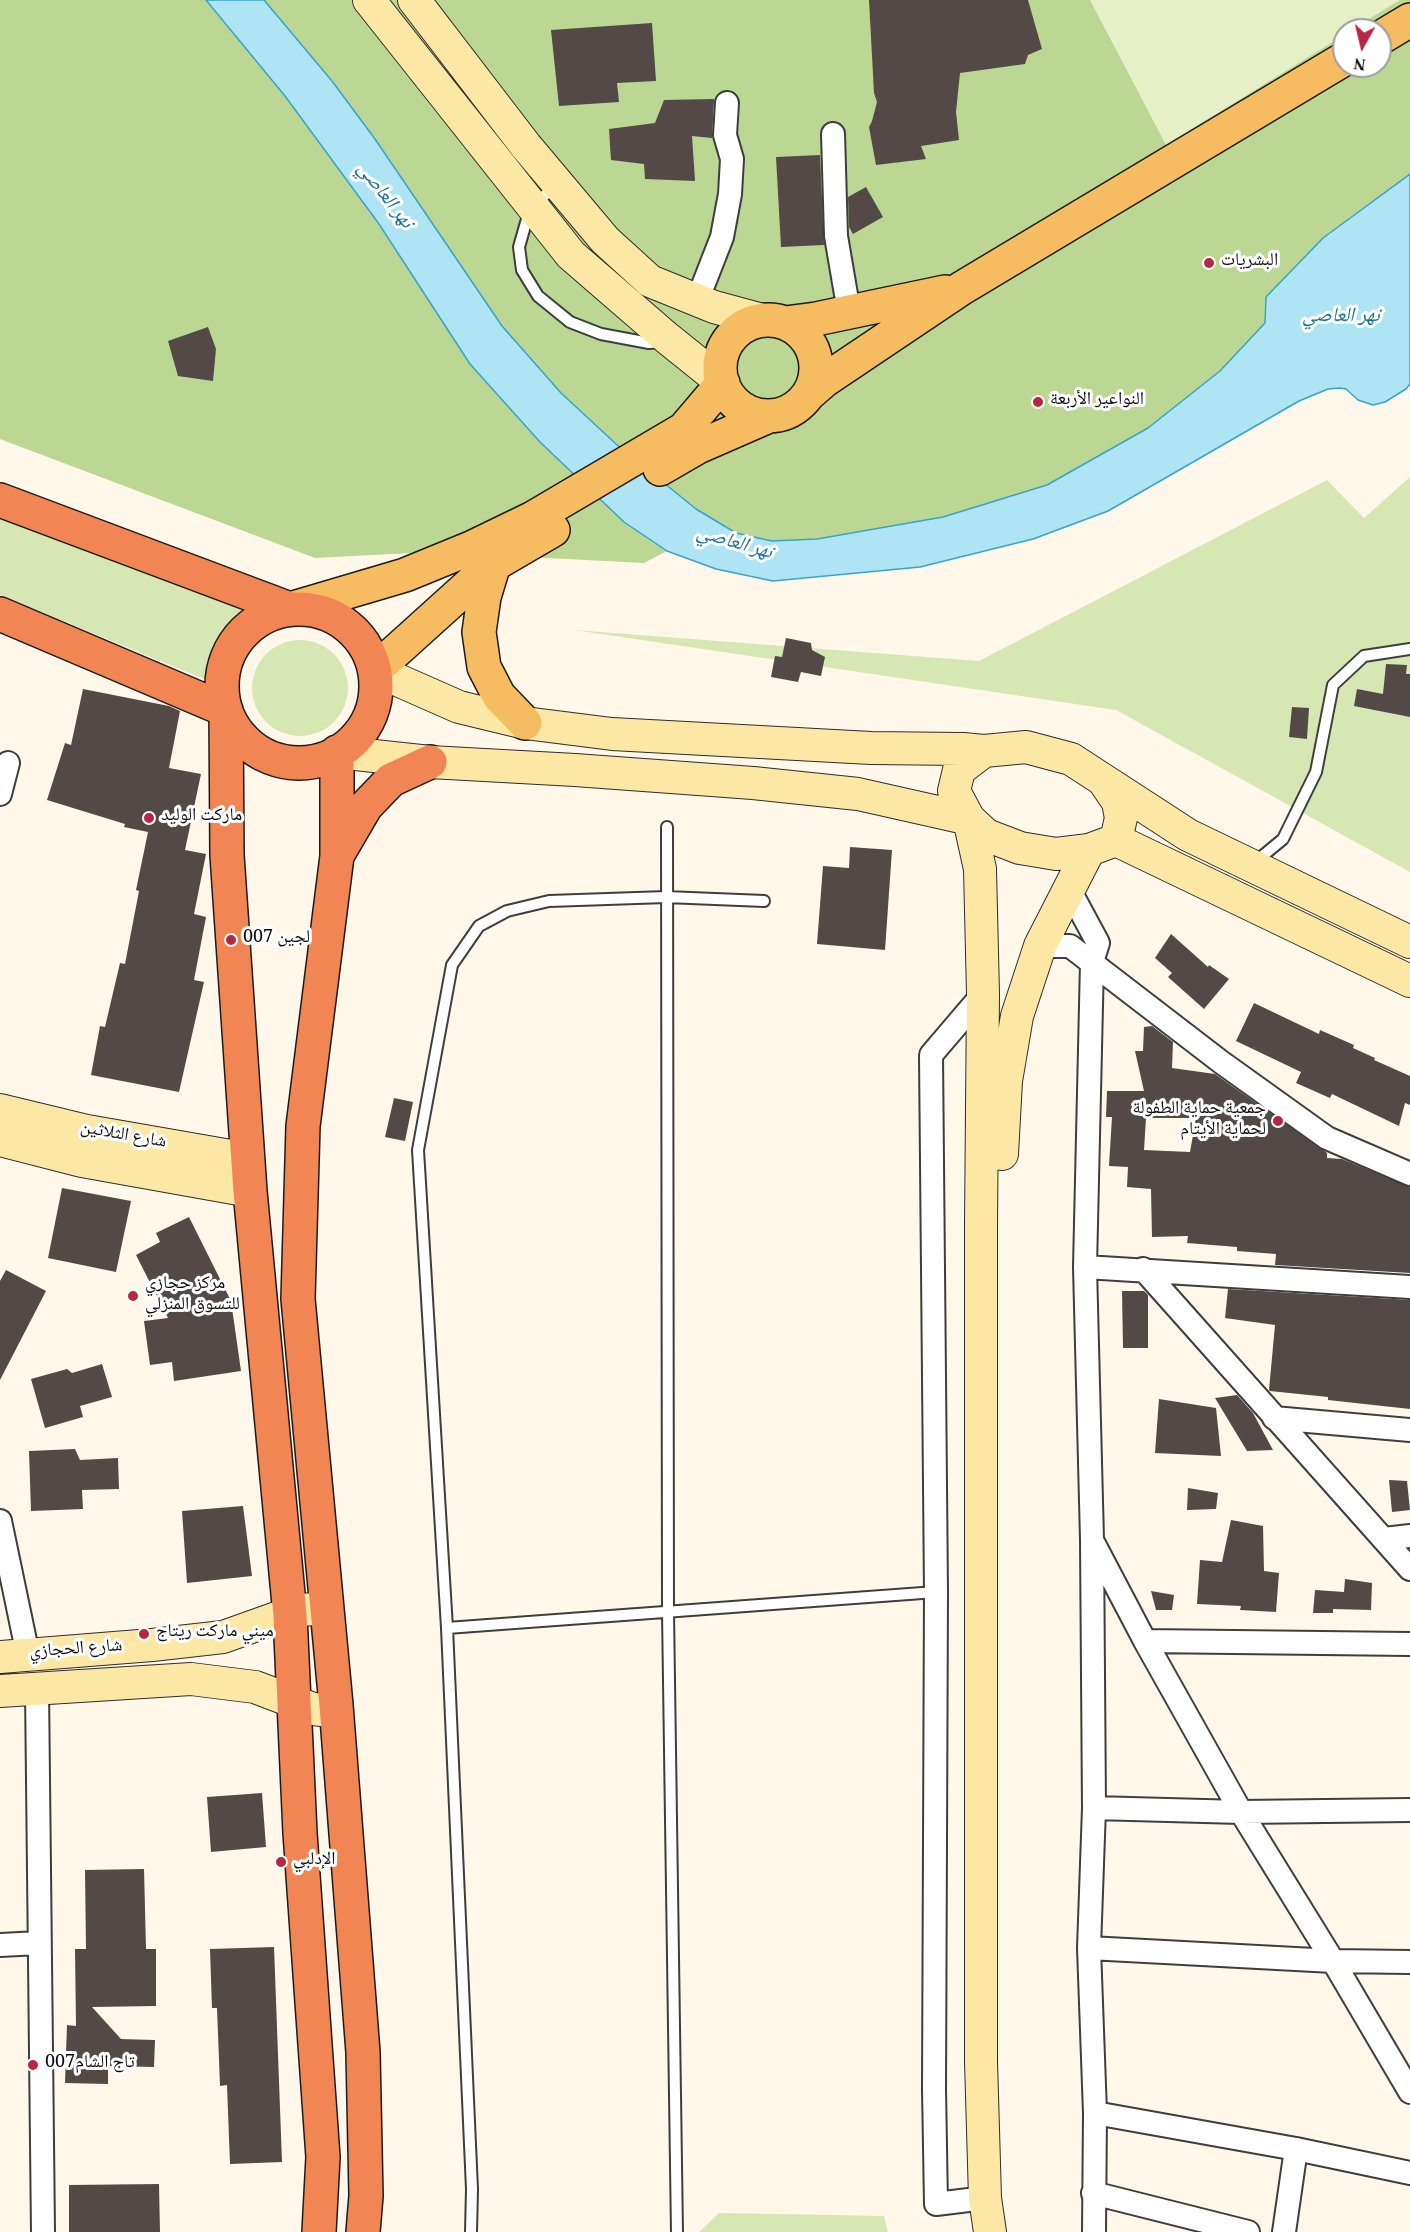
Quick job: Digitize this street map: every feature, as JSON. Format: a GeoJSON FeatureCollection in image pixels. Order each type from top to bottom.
{"type":"FeatureCollection","features":[{"type":"Feature","properties":{"kind":"highway"},"geometry":{"type":"LineString","coordinates":[[0,500],[290,609]]}},
{"type":"Feature","properties":{"kind":"highway"},"geometry":{"type":"LineString","coordinates":[[290,609],[307,609],[326,614],[343,623],[358,636],[375,670],[376,689],[373,708],[365,726],[353,741],[319,760],[300,762],[281,760],[247,742],[233,726],[222,692],[223,672],[228,654],[238,638],[252,624],[269,614],[290,609]]}},
{"type":"Feature","properties":{"kind":"highway"},"geometry":{"type":"LineString","coordinates":[[0,614],[226,710]]}},
{"type":"Feature","properties":{"kind":"highway"},"geometry":{"type":"LineString","coordinates":[[226,710],[227,855],[250,1191],[290,1615],[292,1700],[323,2157],[319,2232]]}},
{"type":"Feature","properties":{"kind":"highway"},"geometry":{"type":"LineString","coordinates":[[337,752],[337,856],[303,1126],[298,1299],[336,1705],[363,2052],[366,2196],[363,2232]]}},
{"type":"Feature","properties":{"kind":"highway"},"geometry":{"type":"LineString","coordinates":[[337,856],[366,806],[391,780],[430,762]]}},
{"type":"Feature","properties":{"kind":"main road"},"geometry":{"type":"LineString","coordinates":[[369,0],[571,255],[671,342],[723,383],[736,403],[757,414],[769,416]]}},
{"type":"Feature","properties":{"kind":"main road"},"geometry":{"type":"LineString","coordinates":[[414,0],[605,240],[650,281],[714,307],[774,321],[796,329],[812,347],[817,370],[810,393]]}},
{"type":"Feature","properties":{"kind":"main road"},"geometry":{"type":"LineString","coordinates":[[1392,31],[1410,20]]}},
{"type":"Feature","properties":{"kind":"main road"},"geometry":{"type":"LineString","coordinates":[[1332,67],[962,288],[825,380],[792,410],[691,438],[552,519],[488,567],[375,670],[459,706],[525,723],[612,734],[871,748],[963,748],[984,751],[1026,747],[1071,759],[1188,835],[1410,942]]}},
{"type":"Feature","properties":{"kind":"main road"},"geometry":{"type":"LineString","coordinates":[[691,438],[723,383],[721,360],[731,338],[740,329],[774,321],[849,312],[962,288]]}},
{"type":"Feature","properties":{"kind":"main road"},"geometry":{"type":"LineString","coordinates":[[290,609],[405,575],[552,519]]}},
{"type":"Feature","properties":{"kind":"main road"},"geometry":{"type":"LineString","coordinates":[[494,564],[484,597],[479,632],[484,667],[499,696],[525,723]]}},
{"type":"Feature","properties":{"kind":"main road"},"geometry":{"type":"LineString","coordinates":[[984,751],[959,770],[954,791],[969,819],[980,869],[983,994],[981,2037],[985,2198],[990,2232]]}},
{"type":"Feature","properties":{"kind":"main road"},"geometry":{"type":"LineString","coordinates":[[337,752],[430,762],[575,770],[858,794],[969,819],[986,835],[1020,848],[1056,854],[1102,845],[1410,981]]}},
{"type":"Feature","properties":{"kind":"main road"},"geometry":{"type":"LineString","coordinates":[[1004,2232],[999,2178],[1000,1173],[1006,1081],[1017,1016],[1040,946],[1070,891],[1121,818],[1118,802],[1103,780]]}},
{"type":"Feature","properties":{"kind":"main road","name":"شارع الثلاثين"},"geometry":{"type":"LineString","coordinates":[[0,1110],[87,1131],[248,1159]]}},
{"type":"Feature","properties":{"kind":"main road"},"geometry":{"type":"LineString","coordinates":[[0,1140],[82,1161],[250,1191]]}},
{"type":"Feature","properties":{"kind":"main road","name":"شارع الحجازي"},"geometry":{"type":"LineString","coordinates":[[14,1656],[223,1637],[299,1610],[327,1613]]}},
{"type":"Feature","properties":{"kind":"main road"},"geometry":{"type":"LineString","coordinates":[[0,1691],[191,1679],[255,1687],[313,1709],[322,1710],[336,1705]]}},
{"type":"Feature","properties":{"kind":"street"},"geometry":{"type":"LineString","coordinates":[[697,300],[722,237],[730,194],[732,159],[725,135],[727,103]]}},
{"type":"Feature","properties":{"kind":"street"},"geometry":{"type":"LineString","coordinates":[[833,134],[836,236],[849,312]]}},
{"type":"Feature","properties":{"kind":"street"},"geometry":{"type":"LineString","coordinates":[[0,794],[8,763]]}},
{"type":"Feature","properties":{"kind":"street"},"geometry":{"type":"LineString","coordinates":[[1070,891],[1098,943],[1092,962],[1085,1267],[1092,1540],[1094,1808],[1089,1948],[1095,2113],[1094,2232]]}},
{"type":"Feature","properties":{"kind":"street"},"geometry":{"type":"LineString","coordinates":[[1040,946],[1070,946],[1221,1062],[1328,1138],[1410,1174]]}},
{"type":"Feature","properties":{"kind":"street"},"geometry":{"type":"LineString","coordinates":[[983,994],[930,1055],[936,1592],[934,2066],[936,2204],[985,2198]]}},
{"type":"Feature","properties":{"kind":"street"},"geometry":{"type":"LineString","coordinates":[[1085,1267],[1410,1287]]}},
{"type":"Feature","properties":{"kind":"street"},"geometry":{"type":"LineString","coordinates":[[1143,1269],[1410,1569]]}},
{"type":"Feature","properties":{"kind":"street"},"geometry":{"type":"LineString","coordinates":[[1274,1418],[1410,1430]]}},
{"type":"Feature","properties":{"kind":"street"},"geometry":{"type":"LineString","coordinates":[[0,1521],[14,1656]]}},
{"type":"Feature","properties":{"kind":"street"},"geometry":{"type":"LineString","coordinates":[[1384,1539],[1410,1536]]}},
{"type":"Feature","properties":{"kind":"street"},"geometry":{"type":"LineString","coordinates":[[1092,1540],[1144,1641],[1241,1812],[1410,2092]]}},
{"type":"Feature","properties":{"kind":"street"},"geometry":{"type":"LineString","coordinates":[[1144,1641],[1410,1644]]}},
{"type":"Feature","properties":{"kind":"street"},"geometry":{"type":"LineString","coordinates":[[37,1689],[43,2232]]}},
{"type":"Feature","properties":{"kind":"street"},"geometry":{"type":"LineString","coordinates":[[1094,1808],[1241,1812],[1410,1810]]}},
{"type":"Feature","properties":{"kind":"street"},"geometry":{"type":"LineString","coordinates":[[0,1945],[39,1943]]}},
{"type":"Feature","properties":{"kind":"street"},"geometry":{"type":"LineString","coordinates":[[1089,1948],[1333,1961],[1410,1962]]}},
{"type":"Feature","properties":{"kind":"street"},"geometry":{"type":"LineString","coordinates":[[1095,2113],[1296,2149],[1410,2173]]}},
{"type":"Feature","properties":{"kind":"street"},"geometry":{"type":"LineString","coordinates":[[1284,2232],[1296,2149]]}},
{"type":"Feature","properties":{"kind":"street"},"geometry":{"type":"LineString","coordinates":[[1093,2193],[1248,2232]]}},
{"type":"Feature","properties":{"kind":"lane"},"geometry":{"type":"LineString","coordinates":[[557,182],[533,207],[519,247],[522,270],[538,296],[570,322],[601,334],[649,343],[671,342]]}},
{"type":"Feature","properties":{"kind":"lane"},"geometry":{"type":"LineString","coordinates":[[1250,866],[1283,839],[1316,772],[1333,685],[1364,656],[1410,649]]}},
{"type":"Feature","properties":{"kind":"lane"},"geometry":{"type":"LineString","coordinates":[[667,827],[668,1612],[677,2232]]}},
{"type":"Feature","properties":{"kind":"lane"},"geometry":{"type":"LineString","coordinates":[[471,2232],[472,2188],[447,1628],[418,1150],[452,965],[479,926],[507,911],[549,900],[666,897],[764,901]]}},
{"type":"Feature","properties":{"kind":"lane"},"geometry":{"type":"LineString","coordinates":[[447,1628],[936,1592]]}},
{"type":"Feature","properties":{"kind":"green space"},"geometry":{"type":"Polygon","coordinates":[[[0,0],[206,0],[285,96],[379,224],[470,364],[540,442],[624,522],[667,551],[644,563],[430,552],[315,558],[0,439],[0,0]]]}},
{"type":"Feature","properties":{"kind":"green space"},"geometry":{"type":"Polygon","coordinates":[[[264,0],[1410,0],[1410,174],[1323,238],[1266,297],[1265,323],[1220,371],[1148,428],[1047,485],[943,517],[817,539],[772,541],[736,533],[696,509],[616,444],[561,393],[502,326],[375,139],[332,81],[264,0]]]}},
{"type":"Feature","properties":{"kind":"green space"},"geometry":{"type":"Polygon","coordinates":[[[1090,0],[1400,0],[1371,18],[1332,18],[1332,42],[1166,145],[1090,0]]]}},
{"type":"Feature","properties":{"kind":"green space"},"geometry":{"type":"Polygon","coordinates":[[[1410,477],[1410,872],[1116,710],[574,630],[979,661],[1327,480],[1364,518],[1410,477]]]}},
{"type":"Feature","properties":{"kind":"green space"},"geometry":{"type":"Polygon","coordinates":[[[0,517],[259,614],[234,635],[218,661],[214,683],[0,595],[0,517]]]}},
{"type":"Feature","properties":{"kind":"green space"},"geometry":{"type":"Polygon","coordinates":[[[300,640],[319,643],[334,654],[345,669],[348,688],[345,707],[334,722],[319,733],[300,736],[281,733],[266,722],[255,707],[252,688],[255,669],[266,654],[281,643],[300,640]]]}},
{"type":"Feature","properties":{"kind":"green space"},"geometry":{"type":"Polygon","coordinates":[[[719,2213],[884,2216],[888,2232],[699,2232],[719,2213]]]}},
{"type":"Feature","properties":{"kind":"water","name":"نهر العاصي"},"geometry":{"type":"Polygon","coordinates":[[[206,0],[264,0],[332,81],[375,139],[502,326],[561,393],[616,444],[696,509],[736,533],[772,541],[817,539],[943,517],[1047,485],[1148,428],[1220,371],[1265,323],[1266,297],[1323,238],[1410,174],[1410,384],[1385,402],[1373,405],[1358,400],[1346,389],[1328,389],[1299,401],[1108,511],[1033,539],[920,567],[773,581],[716,569],[667,551],[624,522],[540,442],[470,364],[379,224],[285,96],[206,0]]]}},
{"type":"Feature","properties":{"kind":"building"},"geometry":{"type":"Polygon","coordinates":[[[869,0],[1028,0],[1042,49],[1028,55],[1025,64],[960,73],[956,112],[959,140],[921,146],[926,159],[876,165],[869,127],[877,102],[874,93],[869,0]]]}},
{"type":"Feature","properties":{"kind":"building"},"geometry":{"type":"Polygon","coordinates":[[[652,23],[656,81],[617,83],[619,102],[559,106],[551,30],[652,23]]]}},
{"type":"Feature","properties":{"kind":"building"},"geometry":{"type":"Polygon","coordinates":[[[714,99],[712,138],[692,136],[695,181],[645,179],[644,164],[611,160],[609,129],[655,123],[664,100],[714,99]]]}},
{"type":"Feature","properties":{"kind":"building"},"geometry":{"type":"Polygon","coordinates":[[[820,155],[824,245],[781,247],[776,157],[820,155]]]}},
{"type":"Feature","properties":{"kind":"building"},"geometry":{"type":"Polygon","coordinates":[[[866,187],[883,217],[853,234],[849,227],[848,197],[866,187]]]}},
{"type":"Feature","properties":{"kind":"building"},"geometry":{"type":"Polygon","coordinates":[[[208,327],[216,349],[213,381],[178,376],[168,341],[208,327]]]}},
{"type":"Feature","properties":{"kind":"building"},"geometry":{"type":"Polygon","coordinates":[[[786,638],[811,643],[812,650],[825,657],[821,676],[801,672],[798,682],[771,677],[775,656],[782,657],[786,638]]]}},
{"type":"Feature","properties":{"kind":"building"},"geometry":{"type":"Polygon","coordinates":[[[1386,664],[1407,665],[1406,674],[1410,674],[1410,717],[1354,706],[1357,689],[1383,694],[1386,664]]]}},
{"type":"Feature","properties":{"kind":"building"},"geometry":{"type":"Polygon","coordinates":[[[83,689],[169,706],[180,711],[169,768],[201,774],[185,850],[206,854],[194,914],[206,917],[194,980],[204,982],[179,1092],[91,1075],[100,1026],[105,1027],[120,963],[125,964],[139,891],[136,890],[148,832],[124,827],[125,824],[47,800],[65,743],[71,745],[83,689]]]}},
{"type":"Feature","properties":{"kind":"building"},"geometry":{"type":"Polygon","coordinates":[[[1292,707],[1309,708],[1307,739],[1289,737],[1292,707]]]}},
{"type":"Feature","properties":{"kind":"building"},"geometry":{"type":"Polygon","coordinates":[[[850,847],[892,850],[885,950],[817,944],[823,866],[849,868],[850,847]]]}},
{"type":"Feature","properties":{"kind":"building"},"geometry":{"type":"Polygon","coordinates":[[[1171,934],[1208,967],[1209,965],[1229,979],[1204,1009],[1168,977],[1172,973],[1155,958],[1171,934]]]}},
{"type":"Feature","properties":{"kind":"building"},"geometry":{"type":"Polygon","coordinates":[[[1254,1003],[1319,1034],[1320,1030],[1354,1045],[1353,1048],[1375,1058],[1374,1060],[1410,1076],[1410,1105],[1405,1103],[1399,1126],[1332,1094],[1330,1098],[1296,1083],[1301,1072],[1236,1041],[1254,1003]]]}},
{"type":"Feature","properties":{"kind":"building"},"geometry":{"type":"Polygon","coordinates":[[[1152,1026],[1173,1042],[1172,1068],[1215,1074],[1327,1153],[1327,1158],[1342,1159],[1410,1187],[1410,1273],[1275,1265],[1276,1254],[1237,1251],[1237,1247],[1187,1243],[1188,1236],[1152,1237],[1151,1189],[1127,1187],[1128,1167],[1109,1166],[1112,1117],[1106,1117],[1107,1091],[1144,1091],[1135,1051],[1143,1051],[1144,1027],[1152,1026]],[[1146,1118],[1144,1150],[1190,1152],[1196,1118],[1146,1118]]]}},
{"type":"Feature","properties":{"kind":"building"},"geometry":{"type":"Polygon","coordinates":[[[394,1098],[413,1102],[405,1141],[385,1137],[394,1098]]]}},
{"type":"Feature","properties":{"kind":"building"},"geometry":{"type":"Polygon","coordinates":[[[62,1188],[131,1201],[116,1272],[48,1258],[62,1188]]]}},
{"type":"Feature","properties":{"kind":"building"},"geometry":{"type":"Polygon","coordinates":[[[189,1217],[231,1301],[241,1371],[174,1381],[172,1362],[150,1365],[144,1321],[168,1318],[136,1255],[160,1242],[156,1233],[189,1217]]]}},
{"type":"Feature","properties":{"kind":"building"},"geometry":{"type":"Polygon","coordinates":[[[6,1270],[46,1291],[0,1380],[0,1281],[6,1270]]]}},
{"type":"Feature","properties":{"kind":"building"},"geometry":{"type":"Polygon","coordinates":[[[1228,1289],[1410,1300],[1410,1409],[1270,1391],[1275,1325],[1225,1318],[1228,1289]]]}},
{"type":"Feature","properties":{"kind":"building"},"geometry":{"type":"Polygon","coordinates":[[[1122,1291],[1144,1291],[1148,1295],[1148,1348],[1123,1348],[1122,1291]]]}},
{"type":"Feature","properties":{"kind":"building"},"geometry":{"type":"Polygon","coordinates":[[[102,1364],[112,1397],[80,1406],[83,1417],[45,1428],[31,1379],[67,1369],[72,1373],[102,1364]]]}},
{"type":"Feature","properties":{"kind":"building"},"geometry":{"type":"Polygon","coordinates":[[[1237,1395],[1253,1413],[1273,1450],[1247,1451],[1215,1398],[1237,1395]]]}},
{"type":"Feature","properties":{"kind":"building"},"geometry":{"type":"Polygon","coordinates":[[[1159,1399],[1216,1408],[1221,1456],[1155,1453],[1159,1399]]]}},
{"type":"Feature","properties":{"kind":"building"},"geometry":{"type":"Polygon","coordinates":[[[75,1449],[80,1460],[118,1458],[119,1489],[82,1490],[83,1509],[31,1511],[29,1451],[75,1449]]]}},
{"type":"Feature","properties":{"kind":"building"},"geometry":{"type":"Polygon","coordinates":[[[1389,1480],[1407,1481],[1410,1510],[1392,1512],[1389,1480]]]}},
{"type":"Feature","properties":{"kind":"building"},"geometry":{"type":"Polygon","coordinates":[[[1188,1488],[1218,1493],[1216,1509],[1187,1510],[1188,1488]]]}},
{"type":"Feature","properties":{"kind":"building"},"geometry":{"type":"Polygon","coordinates":[[[243,1506],[252,1576],[187,1583],[182,1511],[243,1506]]]}},
{"type":"Feature","properties":{"kind":"building"},"geometry":{"type":"Polygon","coordinates":[[[1231,1520],[1263,1526],[1264,1571],[1279,1573],[1276,1612],[1240,1610],[1241,1606],[1197,1604],[1200,1560],[1222,1562],[1231,1520]]]}},
{"type":"Feature","properties":{"kind":"building"},"geometry":{"type":"Polygon","coordinates":[[[1345,1579],[1372,1583],[1371,1610],[1333,1609],[1333,1613],[1313,1613],[1315,1590],[1344,1592],[1345,1579]]]}},
{"type":"Feature","properties":{"kind":"building"},"geometry":{"type":"Polygon","coordinates":[[[1151,1591],[1174,1595],[1172,1610],[1156,1610],[1151,1591]]]}},
{"type":"Feature","properties":{"kind":"building"},"geometry":{"type":"Polygon","coordinates":[[[262,1793],[266,1847],[211,1852],[207,1797],[262,1793]]]}},
{"type":"Feature","properties":{"kind":"building"},"geometry":{"type":"Polygon","coordinates":[[[144,1869],[146,1949],[156,1949],[156,2006],[92,2007],[121,2039],[155,2040],[154,2067],[108,2066],[108,2084],[65,2083],[67,2025],[76,2026],[75,1949],[86,1949],[85,1870],[144,1869]]]}},
{"type":"Feature","properties":{"kind":"building"},"geometry":{"type":"Polygon","coordinates":[[[274,1947],[282,2162],[230,2164],[227,2085],[220,2086],[217,2008],[212,2008],[210,1949],[274,1947]]]}},
{"type":"Feature","properties":{"kind":"building"},"geometry":{"type":"Polygon","coordinates":[[[159,2184],[160,2232],[69,2232],[69,2185],[159,2184]]]}},
{"type":"Feature","properties":{"kind":"place","name":"البشريات"},"geometry":{"type":"Point","coordinates":[1209,263]}},
{"type":"Feature","properties":{"kind":"place","name":"النواعير الأربعة"},"geometry":{"type":"Point","coordinates":[1038,402]}},
{"type":"Feature","properties":{"kind":"place","name":"ماركت الوليد"},"geometry":{"type":"Point","coordinates":[149,818]}},
{"type":"Feature","properties":{"kind":"place","name":"لجين 007"},"geometry":{"type":"Point","coordinates":[231,940]}},
{"type":"Feature","properties":{"kind":"place","name":"جمعية حماية الطفولة لحماية الأيتام"},"geometry":{"type":"Point","coordinates":[1278,1121]}},
{"type":"Feature","properties":{"kind":"place","name":"مركز حجازي للتسوق المنزلي"},"geometry":{"type":"Point","coordinates":[133,1296]}},
{"type":"Feature","properties":{"kind":"place","name":"ميني ماركت ريتاج"},"geometry":{"type":"Point","coordinates":[144,1634]}},
{"type":"Feature","properties":{"kind":"place","name":"الإدلبي"},"geometry":{"type":"Point","coordinates":[281,1862]}},
{"type":"Feature","properties":{"kind":"place","name":"تاج الشام007"},"geometry":{"type":"Point","coordinates":[33,2065]}}]}
